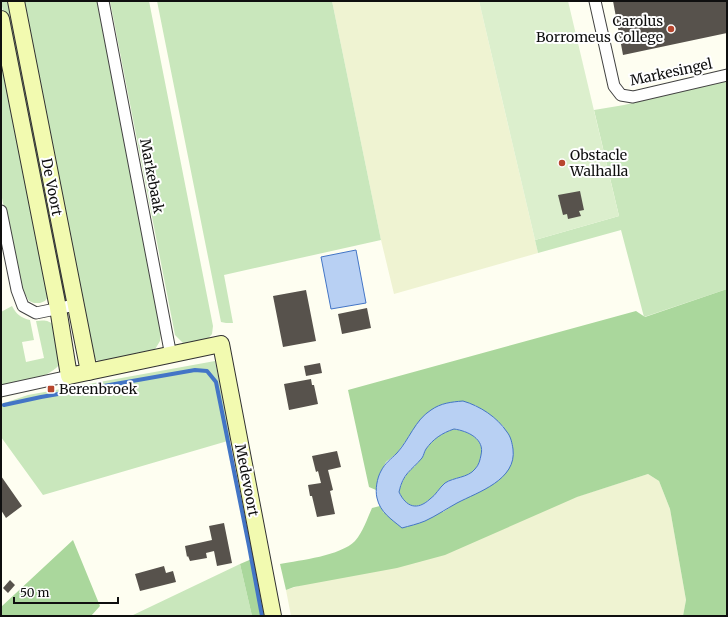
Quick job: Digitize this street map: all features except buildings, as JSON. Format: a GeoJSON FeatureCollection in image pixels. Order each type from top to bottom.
{"type":"FeatureCollection","features":[{"type":"Feature","properties":{"kind":"street","name":"De Voort"},"geometry":{"type":"LineString","coordinates":[[16,1],[89,372]]}},
{"type":"Feature","properties":{"kind":"street","name":"Markebaak"},"geometry":{"type":"LineString","coordinates":[[103,1],[171,356]]}},
{"type":"Feature","properties":{"kind":"street","name":"Markesingel"},"geometry":{"type":"LineString","coordinates":[[595,1],[614,86],[621,95],[633,97],[727,75]]}},
{"type":"Feature","properties":{"kind":"street","name":"De Voort"},"geometry":{"type":"LineString","coordinates":[[1,18],[58,308],[69,376]]}},
{"type":"Feature","properties":{"kind":"street"},"geometry":{"type":"LineString","coordinates":[[1,211],[16,290],[23,306],[36,313],[75,305]]}},
{"type":"Feature","properties":{"kind":"street","name":"Medevoort"},"geometry":{"type":"LineString","coordinates":[[171,356],[221,344],[273,616]]}},
{"type":"Feature","properties":{"kind":"street"},"geometry":{"type":"LineString","coordinates":[[1,391],[171,356]]}},
{"type":"Feature","properties":{"kind":"green space"},"geometry":{"type":"Polygon","coordinates":[[[1,1],[10,1],[65,292],[64,298],[58,295],[1,1]]]}},
{"type":"Feature","properties":{"kind":"green space"},"geometry":{"type":"Polygon","coordinates":[[[18,1],[97,1],[161,331],[160,341],[151,356],[104,363],[92,357],[18,1]]]}},
{"type":"Feature","properties":{"kind":"green space"},"geometry":{"type":"Polygon","coordinates":[[[110,1],[149,1],[213,326],[212,334],[206,341],[184,344],[175,335],[110,1]]]}},
{"type":"Feature","properties":{"kind":"green space"},"geometry":{"type":"Polygon","coordinates":[[[157,1],[332,1],[381,240],[224,275],[233,323],[221,322],[157,1]]]}},
{"type":"Feature","properties":{"kind":"green space"},"geometry":{"type":"Polygon","coordinates":[[[332,1],[479,1],[538,253],[394,294],[381,240],[332,1]]]}},
{"type":"Feature","properties":{"kind":"green space","name":"Obstacle Walhalla"},"geometry":{"type":"Polygon","coordinates":[[[479,1],[568,1],[619,216],[535,240],[479,1]]]}},
{"type":"Feature","properties":{"kind":"green space"},"geometry":{"type":"Polygon","coordinates":[[[1,45],[48,297],[45,301],[40,303],[29,301],[19,283],[1,193],[1,45]]]}},
{"type":"Feature","properties":{"kind":"green space"},"geometry":{"type":"Polygon","coordinates":[[[727,81],[727,289],[644,317],[621,230],[538,253],[535,240],[619,216],[594,110],[624,105],[727,81]]]}},
{"type":"Feature","properties":{"kind":"green space"},"geometry":{"type":"Polygon","coordinates":[[[727,289],[727,616],[683,616],[686,600],[670,509],[659,481],[648,474],[577,497],[445,555],[397,568],[294,587],[286,590],[280,564],[320,557],[348,546],[355,541],[360,534],[372,508],[380,506],[384,513],[443,512],[456,503],[504,427],[493,417],[475,405],[424,416],[397,453],[386,462],[380,473],[376,490],[369,487],[348,390],[636,311],[645,317],[727,289]]]}},
{"type":"Feature","properties":{"kind":"green space"},"geometry":{"type":"Polygon","coordinates":[[[12,306],[19,315],[30,320],[34,340],[22,342],[26,362],[44,358],[36,321],[44,321],[55,326],[59,365],[54,370],[40,377],[1,385],[1,312],[12,306]]]}},
{"type":"Feature","properties":{"kind":"green space"},"geometry":{"type":"Polygon","coordinates":[[[215,361],[231,440],[43,495],[1,437],[1,404],[28,395],[215,361]]]}},
{"type":"Feature","properties":{"kind":"green space"},"geometry":{"type":"Polygon","coordinates":[[[454,429],[470,434],[478,440],[482,449],[477,466],[469,474],[445,483],[434,496],[425,503],[416,506],[408,504],[399,492],[403,480],[422,458],[426,449],[435,439],[454,429]]]}},
{"type":"Feature","properties":{"kind":"green space"},"geometry":{"type":"Polygon","coordinates":[[[648,474],[659,481],[670,509],[686,600],[683,616],[291,616],[286,590],[648,474]]]}},
{"type":"Feature","properties":{"kind":"green space"},"geometry":{"type":"Polygon","coordinates":[[[73,540],[100,606],[91,616],[1,616],[1,607],[73,540]]]}},
{"type":"Feature","properties":{"kind":"green space"},"geometry":{"type":"Polygon","coordinates":[[[254,558],[265,616],[252,616],[240,564],[254,558]]]}},
{"type":"Feature","properties":{"kind":"green space"},"geometry":{"type":"Polygon","coordinates":[[[240,564],[252,616],[131,616],[240,564]]]}},
{"type":"Feature","properties":{"kind":"water"},"geometry":{"type":"Polygon","coordinates":[[[356,250],[366,303],[331,309],[321,257],[356,250]]]}},
{"type":"Feature","properties":{"kind":"water"},"geometry":{"type":"Polygon","coordinates":[[[463,401],[488,413],[507,432],[513,449],[513,460],[509,469],[503,477],[485,489],[425,521],[402,528],[386,515],[378,503],[376,488],[380,474],[386,463],[401,448],[425,414],[446,403],[463,401]],[[454,429],[435,439],[426,449],[422,458],[405,476],[399,492],[408,504],[416,506],[425,503],[434,496],[445,483],[469,474],[476,467],[479,462],[482,449],[478,440],[470,434],[454,429]]]}},
{"type":"Feature","properties":{"kind":"waterway"},"geometry":{"type":"LineString","coordinates":[[4,405],[195,370],[207,371],[216,382],[262,616]]}},
{"type":"Feature","properties":{"kind":"place","name":"Carolus Borromeus College"},"geometry":{"type":"Point","coordinates":[671,29]}},
{"type":"Feature","properties":{"kind":"place","name":"Obstacle Walhalla"},"geometry":{"type":"Point","coordinates":[562,163]}},
{"type":"Feature","properties":{"kind":"place","name":"Berenbroek"},"geometry":{"type":"Point","coordinates":[51,389]}}]}
